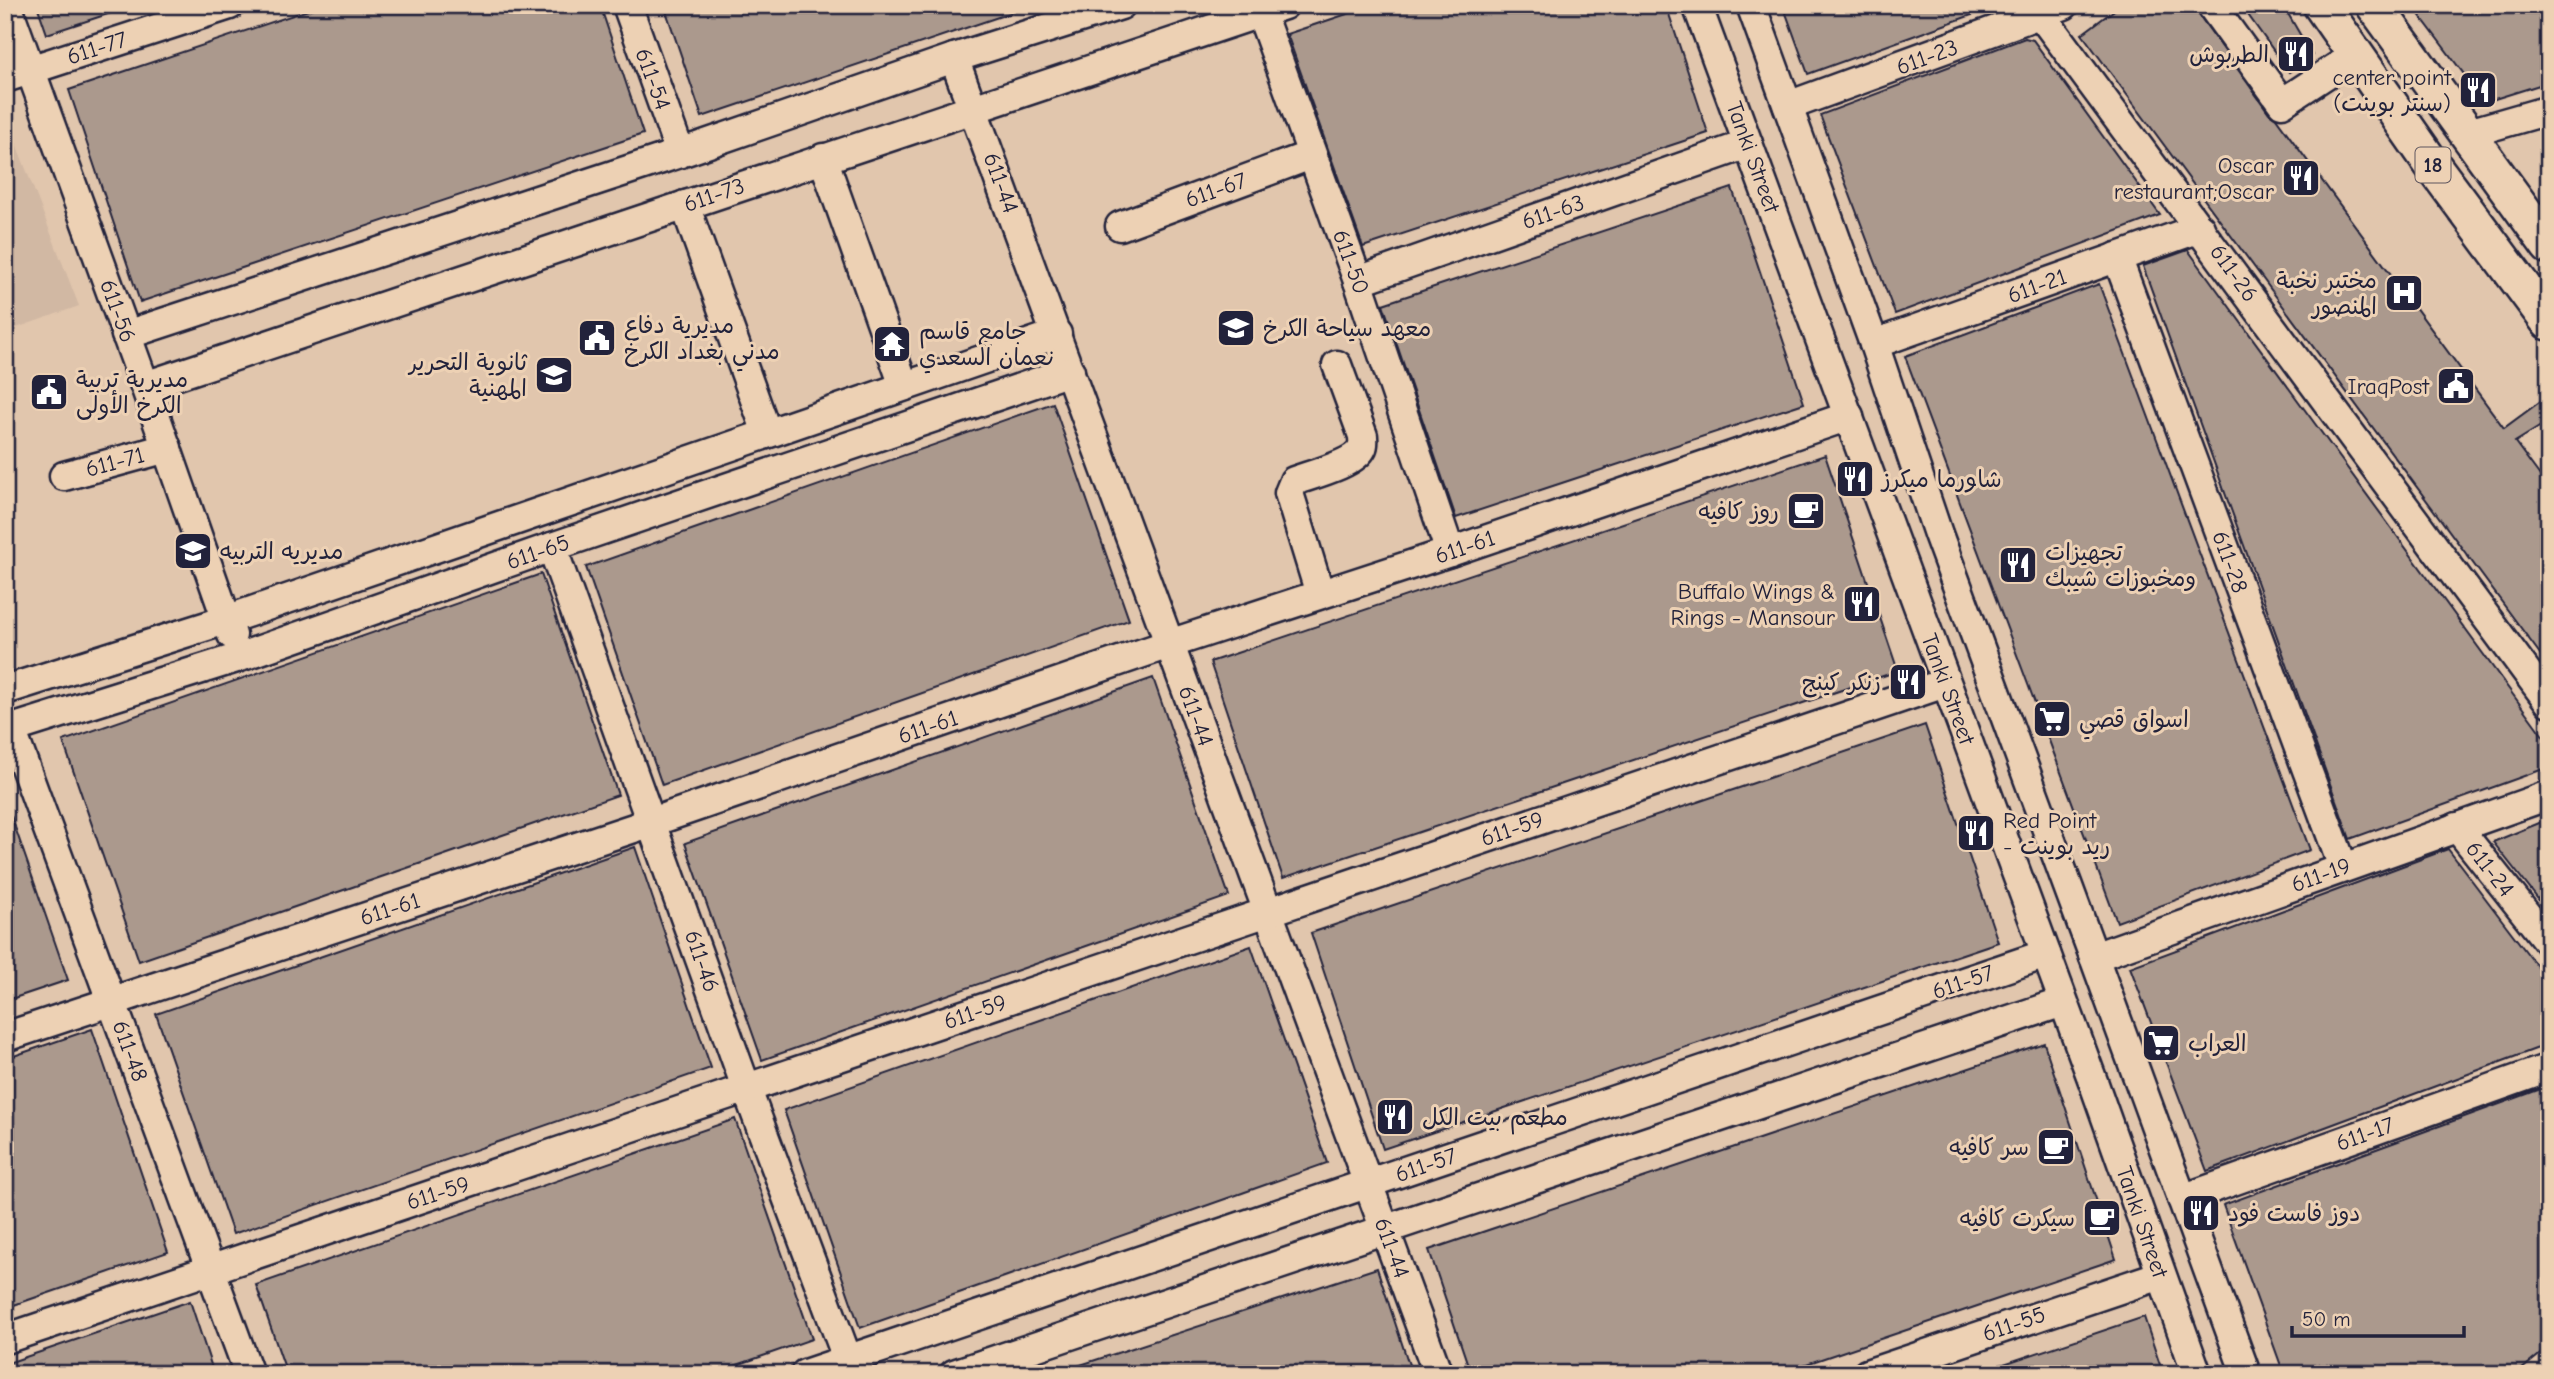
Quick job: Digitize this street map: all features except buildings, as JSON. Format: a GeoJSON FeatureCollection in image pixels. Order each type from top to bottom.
{"type":"FeatureCollection","features":[{"type":"Feature","properties":{"kind":"main road","name":"18"},"geometry":{"type":"LineString","coordinates":[[2321,5],[2431,163],[2549,321]]}},
{"type":"Feature","properties":{"kind":"main road","name":"18"},"geometry":{"type":"LineString","coordinates":[[2374,5],[2465,134],[2549,246]]}},
{"type":"Feature","properties":{"kind":"street","name":"611-56"},"geometry":{"type":"LineString","coordinates":[[7,5],[18,74],[126,335],[240,657]]}},
{"type":"Feature","properties":{"kind":"street","name":"611-77"},"geometry":{"type":"LineString","coordinates":[[18,74],[230,5]]}},
{"type":"Feature","properties":{"kind":"street","name":"611-54"},"geometry":{"type":"LineString","coordinates":[[626,5],[680,153]]}},
{"type":"Feature","properties":{"kind":"street"},"geometry":{"type":"LineString","coordinates":[[126,335],[680,153],[954,58],[1121,5]]}},
{"type":"Feature","properties":{"kind":"street","name":"Tanki Street"},"geometry":{"type":"LineString","coordinates":[[1697,5],[2094,1084],[2197,1374]]}},
{"type":"Feature","properties":{"kind":"street","name":"Tanki Street"},"geometry":{"type":"LineString","coordinates":[[1751,5],[1874,344],[1938,534],[2246,1374]]}},
{"type":"Feature","properties":{"kind":"street"},"geometry":{"type":"LineString","coordinates":[[2211,5],[2282,103],[2357,54]]}},
{"type":"Feature","properties":{"kind":"street","name":"611-73"},"geometry":{"type":"LineString","coordinates":[[145,386],[1273,9]]}},
{"type":"Feature","properties":{"kind":"street","name":"611-50"},"geometry":{"type":"LineString","coordinates":[[1273,9],[1311,155],[1358,281],[1450,552]]}},
{"type":"Feature","properties":{"kind":"street","name":"611-23"},"geometry":{"type":"LineString","coordinates":[[1788,106],[2053,10]]}},
{"type":"Feature","properties":{"kind":"street","name":"611-26"},"geometry":{"type":"LineString","coordinates":[[2053,10],[2200,228],[2549,702]]}},
{"type":"Feature","properties":{"kind":"street","name":"611-44"},"geometry":{"type":"LineString","coordinates":[[954,58],[1438,1374]]}},
{"type":"Feature","properties":{"kind":"street"},"geometry":{"type":"LineString","coordinates":[[2465,134],[2549,110]]}},
{"type":"Feature","properties":{"kind":"street","name":"611-63"},"geometry":{"type":"LineString","coordinates":[[1358,281],[1748,144]]}},
{"type":"Feature","properties":{"kind":"street","name":"611-67"},"geometry":{"type":"LineString","coordinates":[[1120,226],[1311,155]]}},
{"type":"Feature","properties":{"kind":"street"},"geometry":{"type":"LineString","coordinates":[[823,158],[904,386]]}},
{"type":"Feature","properties":{"kind":"street"},"geometry":{"type":"LineString","coordinates":[[685,205],[767,433]]}},
{"type":"Feature","properties":{"kind":"street","name":"611-21"},"geometry":{"type":"LineString","coordinates":[[1874,344],[2200,228]]}},
{"type":"Feature","properties":{"kind":"street","name":"611-28"},"geometry":{"type":"LineString","coordinates":[[2117,257],[2343,867]]}},
{"type":"Feature","properties":{"kind":"street","name":"611-65"},"geometry":{"type":"LineString","coordinates":[[5,690],[226,620],[1057,334]]}},
{"type":"Feature","properties":{"kind":"street"},"geometry":{"type":"LineString","coordinates":[[1320,594],[1289,493],[1294,481],[1341,464],[1355,456],[1362,448],[1363,436],[1337,365]]}},
{"type":"Feature","properties":{"kind":"street","name":"611-65"},"geometry":{"type":"LineString","coordinates":[[8,730],[240,657],[552,547],[1070,371]]}},
{"type":"Feature","properties":{"kind":"street","name":"611-61"},"geometry":{"type":"LineString","coordinates":[[5,1037],[652,822],[1169,643],[1450,552],[1850,416]]}},
{"type":"Feature","properties":{"kind":"street","name":"611-71"},"geometry":{"type":"LineString","coordinates":[[64,476],[167,448]]}},
{"type":"Feature","properties":{"kind":"street"},"geometry":{"type":"LineString","coordinates":[[1897,548],[1938,534]]}},
{"type":"Feature","properties":{"kind":"street","name":"611-46"},"geometry":{"type":"LineString","coordinates":[[552,547],[747,1090],[851,1367]]}},
{"type":"Feature","properties":{"kind":"street","name":"611-59"},"geometry":{"type":"LineString","coordinates":[[5,1339],[1945,683]]}},
{"type":"Feature","properties":{"kind":"street","name":"611-48"},"geometry":{"type":"LineString","coordinates":[[8,730],[249,1374]]}},
{"type":"Feature","properties":{"kind":"street","name":"611-19"},"geometry":{"type":"LineString","coordinates":[[2094,957],[2549,795]]}},
{"type":"Feature","properties":{"kind":"street","name":"611-24"},"geometry":{"type":"LineString","coordinates":[[2457,827],[2549,943]]}},
{"type":"Feature","properties":{"kind":"street","name":"611-57"},"geometry":{"type":"LineString","coordinates":[[805,1374],[851,1367],[1369,1185],[2046,954]]}},
{"type":"Feature","properties":{"kind":"street"},"geometry":{"type":"LineString","coordinates":[[954,1374],[2063,1002]]}},
{"type":"Feature","properties":{"kind":"street"},"geometry":{"type":"LineString","coordinates":[[2094,1084],[2135,1068]]}},
{"type":"Feature","properties":{"kind":"street","name":"611-17"},"geometry":{"type":"LineString","coordinates":[[2182,1199],[2549,1068]]}},
{"type":"Feature","properties":{"kind":"street","name":"611-55"},"geometry":{"type":"LineString","coordinates":[[1867,1374],[2161,1275]]}},
{"type":"Feature","properties":{"kind":"shaded area"},"geometry":{"type":"Polygon","coordinates":[[[5,115],[79,306],[5,332],[5,115]]]}},
{"type":"Feature","properties":{"kind":"place","name":"الطربوش"},"geometry":{"type":"Point","coordinates":[2296,54]}},
{"type":"Feature","properties":{"kind":"place","name":"center point (سنتر بوينت)"},"geometry":{"type":"Point","coordinates":[2478,90]}},
{"type":"Feature","properties":{"kind":"place","name":"Oscar restaurant;Oscar"},"geometry":{"type":"Point","coordinates":[2301,178]}},
{"type":"Feature","properties":{"kind":"place","name":"مختبر نخبة المنصور"},"geometry":{"type":"Point","coordinates":[2404,293]}},
{"type":"Feature","properties":{"kind":"place","name":"معهد سياحة الكرخ"},"geometry":{"type":"Point","coordinates":[1236,328]}},
{"type":"Feature","properties":{"kind":"place","name":"مديرية دفاع مدني بغداد الكرخ"},"geometry":{"type":"Point","coordinates":[597,338]}},
{"type":"Feature","properties":{"kind":"place","name":"جامع قاسم نعمان السعدي"},"geometry":{"type":"Point","coordinates":[892,344]}},
{"type":"Feature","properties":{"kind":"place","name":"ثانوية التحرير المهنية"},"geometry":{"type":"Point","coordinates":[554,375]}},
{"type":"Feature","properties":{"kind":"place","name":"IraqPost"},"geometry":{"type":"Point","coordinates":[2456,386]}},
{"type":"Feature","properties":{"kind":"place","name":"مديرية تربية الكرخ الأولى"},"geometry":{"type":"Point","coordinates":[49,392]}},
{"type":"Feature","properties":{"kind":"place","name":"شاورما ميكرز"},"geometry":{"type":"Point","coordinates":[1855,479]}},
{"type":"Feature","properties":{"kind":"place","name":"روز كافيه"},"geometry":{"type":"Point","coordinates":[1806,511]}},
{"type":"Feature","properties":{"kind":"place","name":"مديريه التربيه"},"geometry":{"type":"Point","coordinates":[193,551]}},
{"type":"Feature","properties":{"kind":"place","name":"تجهيزات ومخبوزات شيبك"},"geometry":{"type":"Point","coordinates":[2018,565]}},
{"type":"Feature","properties":{"kind":"place","name":"Buffalo Wings & Rings - Mansour"},"geometry":{"type":"Point","coordinates":[1862,604]}},
{"type":"Feature","properties":{"kind":"place","name":"زنكر كينج"},"geometry":{"type":"Point","coordinates":[1908,682]}},
{"type":"Feature","properties":{"kind":"place","name":"اسواق قصي"},"geometry":{"type":"Point","coordinates":[2052,719]}},
{"type":"Feature","properties":{"kind":"place","name":"Red Point - ريد بوينت"},"geometry":{"type":"Point","coordinates":[1976,833]}},
{"type":"Feature","properties":{"kind":"place","name":"العراب"},"geometry":{"type":"Point","coordinates":[2161,1043]}},
{"type":"Feature","properties":{"kind":"place","name":"مطعم بيت الكل"},"geometry":{"type":"Point","coordinates":[1395,1117]}},
{"type":"Feature","properties":{"kind":"place","name":"سر كافيه"},"geometry":{"type":"Point","coordinates":[2056,1147]}},
{"type":"Feature","properties":{"kind":"place","name":"دوز فاست فود"},"geometry":{"type":"Point","coordinates":[2201,1213]}},
{"type":"Feature","properties":{"kind":"place","name":"سيكرت كافيه"},"geometry":{"type":"Point","coordinates":[2102,1218]}}]}
